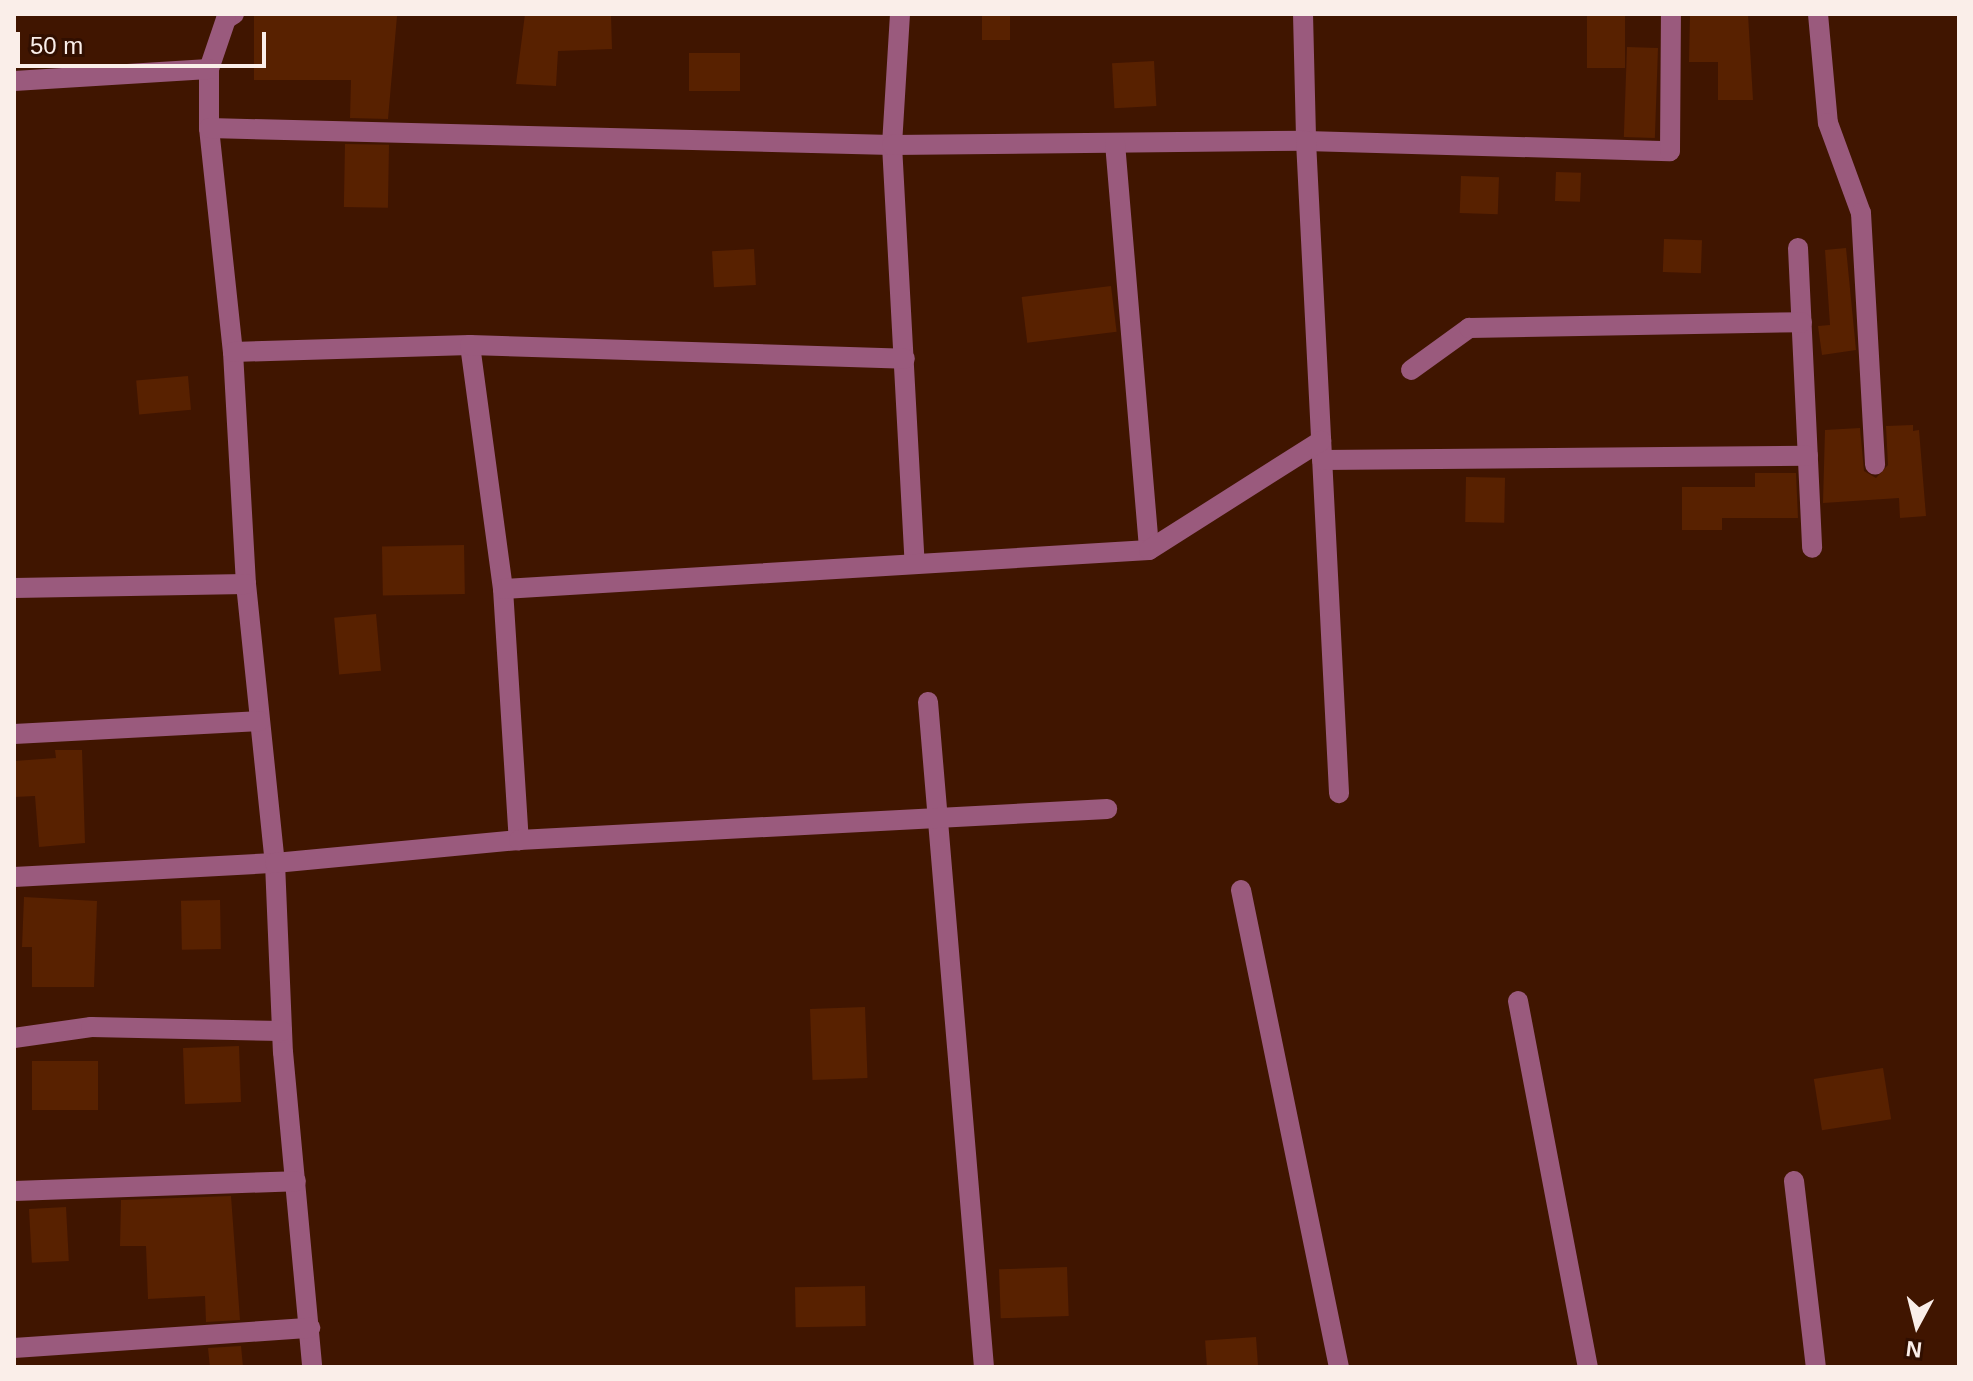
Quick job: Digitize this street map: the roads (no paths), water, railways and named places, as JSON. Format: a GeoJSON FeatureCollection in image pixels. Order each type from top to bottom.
{"type":"FeatureCollection","features":[{"type":"Feature","properties":{"kind":"street"},"geometry":{"type":"LineString","coordinates":[[234,14],[226,19],[209,69],[209,128],[233,352],[246,584],[275,863],[282,1031],[312,1367]]}},
{"type":"Feature","properties":{"kind":"street"},"geometry":{"type":"LineString","coordinates":[[900,14],[892,145],[915,563]]}},
{"type":"Feature","properties":{"kind":"street"},"geometry":{"type":"LineString","coordinates":[[1303,14],[1306,141],[1339,793]]}},
{"type":"Feature","properties":{"kind":"street"},"geometry":{"type":"LineString","coordinates":[[209,128],[892,145],[1306,141],[1670,151],[1671,14]]}},
{"type":"Feature","properties":{"kind":"street"},"geometry":{"type":"LineString","coordinates":[[1818,14],[1828,123],[1861,213],[1875,465]]}},
{"type":"Feature","properties":{"kind":"street"},"geometry":{"type":"LineString","coordinates":[[14,81],[209,69]]}},
{"type":"Feature","properties":{"kind":"street"},"geometry":{"type":"LineString","coordinates":[[1115,143],[1149,550]]}},
{"type":"Feature","properties":{"kind":"street"},"geometry":{"type":"LineString","coordinates":[[1798,248],[1812,548]]}},
{"type":"Feature","properties":{"kind":"street"},"geometry":{"type":"LineString","coordinates":[[1411,370],[1469,328],[1802,322]]}},
{"type":"Feature","properties":{"kind":"street"},"geometry":{"type":"LineString","coordinates":[[233,352],[470,345],[905,359]]}},
{"type":"Feature","properties":{"kind":"street"},"geometry":{"type":"LineString","coordinates":[[470,345],[503,589],[519,840]]}},
{"type":"Feature","properties":{"kind":"street"},"geometry":{"type":"LineString","coordinates":[[503,589],[1149,550],[1321,450],[1808,456]]}},
{"type":"Feature","properties":{"kind":"street"},"geometry":{"type":"LineString","coordinates":[[14,588],[246,584]]}},
{"type":"Feature","properties":{"kind":"street"},"geometry":{"type":"LineString","coordinates":[[928,702],[984,1367]]}},
{"type":"Feature","properties":{"kind":"street"},"geometry":{"type":"LineString","coordinates":[[14,734],[260,721]]}},
{"type":"Feature","properties":{"kind":"street"},"geometry":{"type":"LineString","coordinates":[[14,877],[275,863],[519,840],[938,815],[1107,809]]}},
{"type":"Feature","properties":{"kind":"street"},"geometry":{"type":"LineString","coordinates":[[1241,890],[1339,1367]]}},
{"type":"Feature","properties":{"kind":"street"},"geometry":{"type":"LineString","coordinates":[[1518,1001],[1588,1367]]}},
{"type":"Feature","properties":{"kind":"street"},"geometry":{"type":"LineString","coordinates":[[14,1038],[91,1027],[282,1031]]}},
{"type":"Feature","properties":{"kind":"street"},"geometry":{"type":"LineString","coordinates":[[14,1191],[296,1181]]}},
{"type":"Feature","properties":{"kind":"street"},"geometry":{"type":"LineString","coordinates":[[1794,1181],[1816,1367]]}},
{"type":"Feature","properties":{"kind":"street"},"geometry":{"type":"LineString","coordinates":[[14,1348],[310,1328]]}}]}
